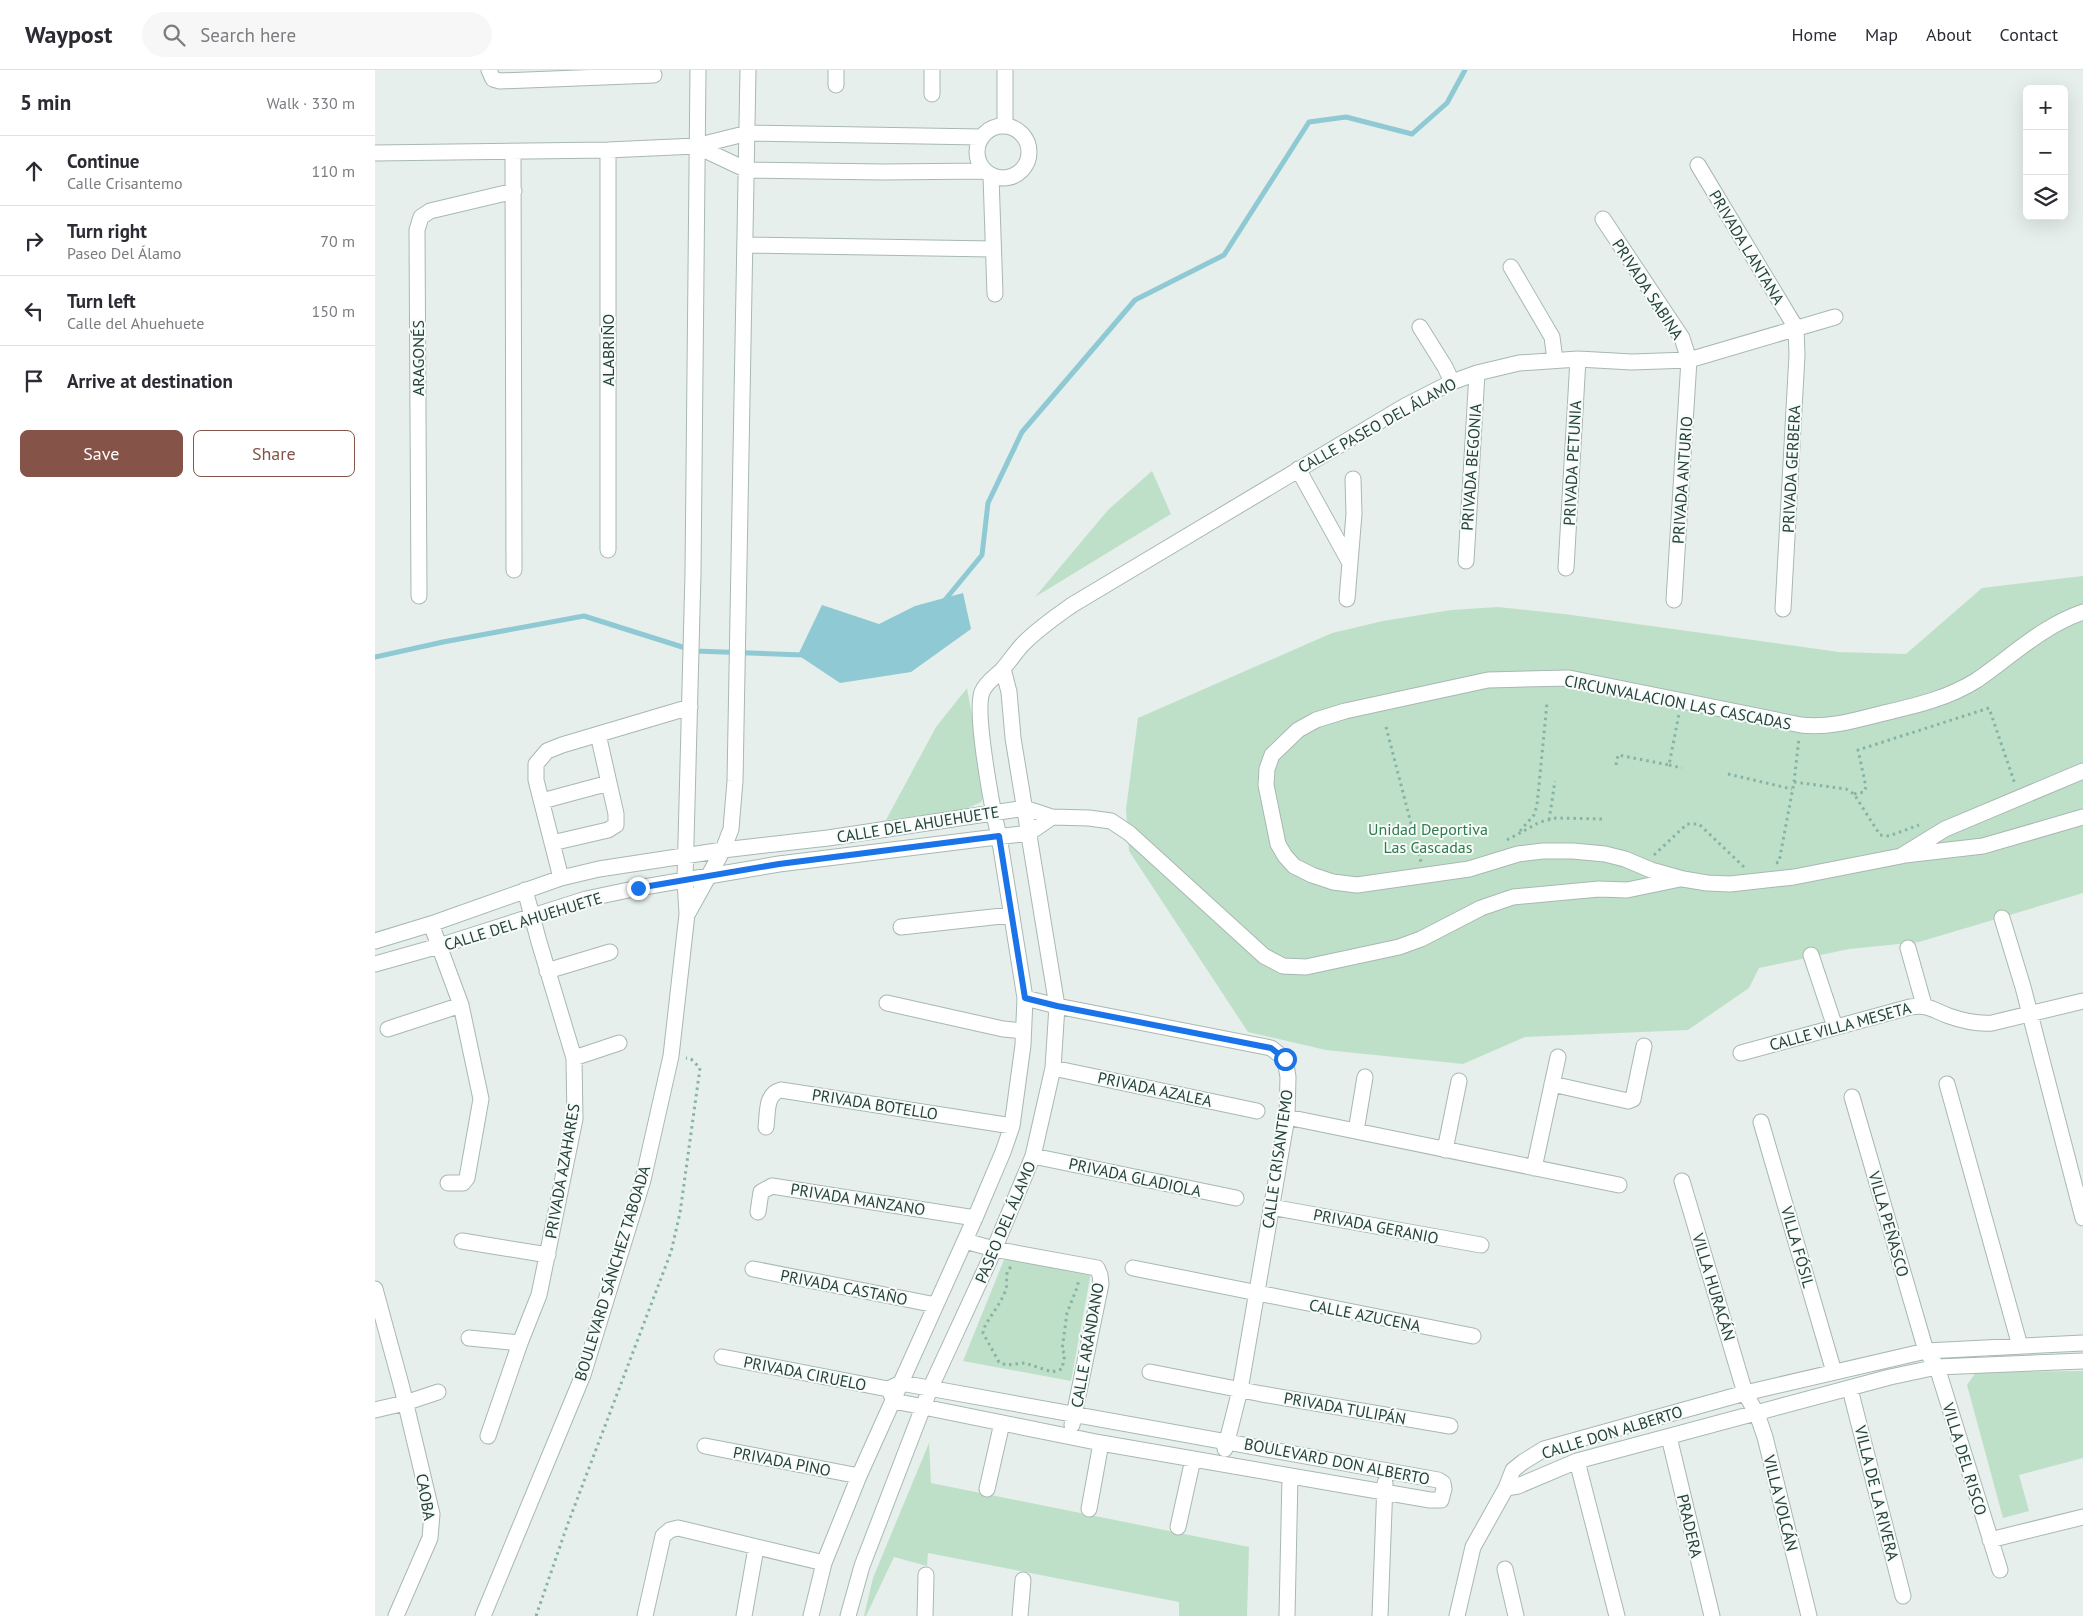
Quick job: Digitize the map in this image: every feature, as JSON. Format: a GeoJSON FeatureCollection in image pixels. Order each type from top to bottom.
{"type":"FeatureCollection","features":[{"type":"Feature","properties":{"kind":"street"},"geometry":{"type":"LineString","coordinates":[[489,70],[493,79],[500,81],[654,75]]}},
{"type":"Feature","properties":{"kind":"street"},"geometry":{"type":"LineString","coordinates":[[687,914],[685,880],[693,573],[698,70]]}},
{"type":"Feature","properties":{"kind":"street"},"geometry":{"type":"LineString","coordinates":[[687,914],[707,875],[723,850],[731,829],[735,781],[749,70]]}},
{"type":"Feature","properties":{"kind":"street"},"geometry":{"type":"LineString","coordinates":[[836,70],[836,86]]}},
{"type":"Feature","properties":{"kind":"street"},"geometry":{"type":"LineString","coordinates":[[932,70],[932,94]]}},
{"type":"Feature","properties":{"kind":"street"},"geometry":{"type":"LineString","coordinates":[[1005,70],[1005,126]]}},
{"type":"Feature","properties":{"kind":"street"},"geometry":{"type":"LineString","coordinates":[[696,146],[747,170],[987,174],[1000,179],[1017,174],[1024,168],[1028,160],[1027,142],[1014,129],[1005,126],[988,130],[981,137],[977,145],[978,163],[987,174],[995,294]]}},
{"type":"Feature","properties":{"kind":"street"},"geometry":{"type":"LineString","coordinates":[[375,153],[608,150],[696,146],[748,133],[981,137]]}},
{"type":"Feature","properties":{"kind":"street","name":"ALABRIÑO"},"geometry":{"type":"LineString","coordinates":[[608,150],[608,550]]}},
{"type":"Feature","properties":{"kind":"street"},"geometry":{"type":"LineString","coordinates":[[513,152],[514,570]]}},
{"type":"Feature","properties":{"kind":"street","name":"PRIVADA LANTANA"},"geometry":{"type":"LineString","coordinates":[[1698,165],[1796,328]]}},
{"type":"Feature","properties":{"kind":"street","name":"ARAGONÉS"},"geometry":{"type":"LineString","coordinates":[[419,596],[417,230],[421,217],[430,211],[514,191]]}},
{"type":"Feature","properties":{"kind":"street","name":"PRIVADA SABINA"},"geometry":{"type":"LineString","coordinates":[[1603,220],[1682,338],[1689,360]]}},
{"type":"Feature","properties":{"kind":"street"},"geometry":{"type":"LineString","coordinates":[[745,245],[993,249]]}},
{"type":"Feature","properties":{"kind":"street"},"geometry":{"type":"LineString","coordinates":[[1511,268],[1552,337],[1555,360]]}},
{"type":"Feature","properties":{"kind":"street","name":"CALLE PASEO DEL ÁLAMO"},"geometry":{"type":"LineString","coordinates":[[993,812],[983,736],[981,695],[985,685],[1003,669],[1029,638],[1044,624],[1072,605],[1405,406],[1452,382],[1477,372],[1519,364],[1555,360],[1579,359],[1632,362],[1689,360],[1835,317]]}},
{"type":"Feature","properties":{"kind":"street"},"geometry":{"type":"LineString","coordinates":[[1420,327],[1452,382]]}},
{"type":"Feature","properties":{"kind":"street","name":"PRIVADA GERBERA"},"geometry":{"type":"LineString","coordinates":[[1783,609],[1797,355],[1796,328]]}},
{"type":"Feature","properties":{"kind":"street","name":"PRIVADA PETUNIA"},"geometry":{"type":"LineString","coordinates":[[1566,568],[1579,359]]}},
{"type":"Feature","properties":{"kind":"street","name":"PRIVADA ANTURIO"},"geometry":{"type":"LineString","coordinates":[[1674,600],[1689,360]]}},
{"type":"Feature","properties":{"kind":"street","name":"PRIVADA BEGONIA"},"geometry":{"type":"LineString","coordinates":[[1465,561],[1477,372]]}},
{"type":"Feature","properties":{"kind":"street"},"geometry":{"type":"LineString","coordinates":[[1298,469],[1350,563]]}},
{"type":"Feature","properties":{"kind":"street"},"geometry":{"type":"LineString","coordinates":[[1347,599],[1354,514],[1353,479]]}},
{"type":"Feature","properties":{"kind":"street","name":"CIRCUNVALACION LAS CASCADAS"},"geometry":{"type":"LineString","coordinates":[[2083,612],[2070,616],[2041,632],[1975,680],[1950,695],[1930,702],[1847,722],[1818,727],[1801,726],[1569,678],[1488,680],[1345,711],[1316,720],[1298,730],[1272,756],[1267,769],[1267,785],[1277,844],[1294,866],[1333,882],[1357,885],[1469,869],[1518,854],[1543,851],[1573,851],[1605,854],[1625,859],[1651,870],[1683,879],[1707,884],[1730,884],[1794,876],[1901,856],[1945,829],[2083,771]]}},
{"type":"Feature","properties":{"kind":"street"},"geometry":{"type":"LineString","coordinates":[[1003,669],[1009,692],[1013,738],[1025,808],[1052,817],[1089,818],[1111,821],[1129,833],[1264,956],[1283,966],[1306,967],[1399,947],[1421,939],[1481,908],[1513,898],[1599,889],[1627,890],[1683,879]]}},
{"type":"Feature","properties":{"kind":"street"},"geometry":{"type":"LineString","coordinates":[[561,878],[536,780],[536,764],[547,751],[597,734],[690,707]]}},
{"type":"Feature","properties":{"kind":"street"},"geometry":{"type":"LineString","coordinates":[[552,843],[608,830],[616,825],[616,814],[597,734]]}},
{"type":"Feature","properties":{"kind":"street"},"geometry":{"type":"LineString","coordinates":[[542,801],[609,783]]}},
{"type":"Feature","properties":{"kind":"street","name":"CALLE DEL AHUEHUETE"},"geometry":{"type":"LineString","coordinates":[[375,941],[431,924],[561,878],[599,869],[723,850],[828,838],[1025,808]]}},
{"type":"Feature","properties":{"kind":"street","name":"PASEO DEL ÁLAMO"},"geometry":{"type":"LineString","coordinates":[[848,1616],[862,1566],[930,1389],[992,1254],[1033,1156],[1053,1068],[1057,1006],[1025,808]]}},
{"type":"Feature","properties":{"kind":"street","name":"PASEO DEL ÁLAMO"},"geometry":{"type":"LineString","coordinates":[[811,1616],[824,1563],[859,1476],[894,1391],[965,1241],[1003,1152],[1012,1126],[1025,998],[999,836],[993,812]]}},
{"type":"Feature","properties":{"kind":"street"},"geometry":{"type":"LineString","coordinates":[[1029,833],[1052,817]]}},
{"type":"Feature","properties":{"kind":"street"},"geometry":{"type":"LineString","coordinates":[[1901,856],[1983,846],[2083,817]]}},
{"type":"Feature","properties":{"kind":"street","name":"CALLE DEL AHUEHUETE"},"geometry":{"type":"LineString","coordinates":[[375,964],[439,946],[586,899],[707,875],[779,864],[1029,833]]}},
{"type":"Feature","properties":{"kind":"street","name":"PRIVADA AZAHARES"},"geometry":{"type":"LineString","coordinates":[[487,1436],[539,1295],[575,1119],[574,1058],[547,971],[525,890]]}},
{"type":"Feature","properties":{"kind":"street","name":"BOULEVARD SÁNCHEZ TABOADA"},"geometry":{"type":"LineString","coordinates":[[483,1616],[583,1375],[643,1180],[671,1056],[687,914]]}},
{"type":"Feature","properties":{"kind":"street"},"geometry":{"type":"LineString","coordinates":[[901,927],[1011,915]]}},
{"type":"Feature","properties":{"kind":"street"},"geometry":{"type":"LineString","coordinates":[[2002,918],[2083,1218]]}},
{"type":"Feature","properties":{"kind":"street"},"geometry":{"type":"LineString","coordinates":[[431,924],[461,1005],[481,1099],[467,1178],[463,1183],[448,1183]]}},
{"type":"Feature","properties":{"kind":"street"},"geometry":{"type":"LineString","coordinates":[[1908,948],[1924,1004]]}},
{"type":"Feature","properties":{"kind":"street"},"geometry":{"type":"LineString","coordinates":[[547,971],[611,952]]}},
{"type":"Feature","properties":{"kind":"street"},"geometry":{"type":"LineString","coordinates":[[1811,955],[1835,1027]]}},
{"type":"Feature","properties":{"kind":"street","name":"CALLE CRISANTEMO"},"geometry":{"type":"LineString","coordinates":[[1025,998],[1271,1048],[1285,1059],[1288,1076],[1287,1117],[1239,1390],[1222,1463]]}},
{"type":"Feature","properties":{"kind":"street","name":"CALLE VILLA MESETA"},"geometry":{"type":"LineString","coordinates":[[1741,1053],[1924,1004],[1947,1015],[1978,1024],[2029,1015],[2083,1001]]}},
{"type":"Feature","properties":{"kind":"street"},"geometry":{"type":"LineString","coordinates":[[887,1003],[1003,1029],[1023,1031]]}},
{"type":"Feature","properties":{"kind":"street"},"geometry":{"type":"LineString","coordinates":[[388,1028],[461,1005]]}},
{"type":"Feature","properties":{"kind":"street"},"geometry":{"type":"LineString","coordinates":[[574,1058],[619,1043]]}},
{"type":"Feature","properties":{"kind":"street"},"geometry":{"type":"LineString","coordinates":[[1552,1084],[1628,1101],[1633,1099],[1644,1046]]}},
{"type":"Feature","properties":{"kind":"street"},"geometry":{"type":"LineString","coordinates":[[1534,1168],[1558,1057]]}},
{"type":"Feature","properties":{"kind":"street","name":"PRIVADA AZALEA"},"geometry":{"type":"LineString","coordinates":[[1053,1068],[1257,1111]]}},
{"type":"Feature","properties":{"kind":"street"},"geometry":{"type":"LineString","coordinates":[[1356,1131],[1365,1077]]}},
{"type":"Feature","properties":{"kind":"street"},"geometry":{"type":"LineString","coordinates":[[1445,1150],[1459,1081]]}},
{"type":"Feature","properties":{"kind":"street"},"geometry":{"type":"LineString","coordinates":[[1947,1084],[2020,1346]]}},
{"type":"Feature","properties":{"kind":"street","name":"PRIVADA BOTELLO"},"geometry":{"type":"LineString","coordinates":[[767,1127],[770,1096],[775,1091],[781,1090],[1012,1126]]}},
{"type":"Feature","properties":{"kind":"street","name":"VILLA PEÑASCO"},"geometry":{"type":"LineString","coordinates":[[1852,1097],[1925,1351]]}},
{"type":"Feature","properties":{"kind":"street"},"geometry":{"type":"LineString","coordinates":[[1287,1117],[1619,1185]]}},
{"type":"Feature","properties":{"kind":"street","name":"VILLA FÓSIL"},"geometry":{"type":"LineString","coordinates":[[1761,1122],[1834,1372]]}},
{"type":"Feature","properties":{"kind":"street","name":"PRIVADA GLADIOLA"},"geometry":{"type":"LineString","coordinates":[[1033,1156],[1236,1198]]}},
{"type":"Feature","properties":{"kind":"street","name":"VILLA HURACÁN"},"geometry":{"type":"LineString","coordinates":[[1682,1182],[1745,1392]]}},
{"type":"Feature","properties":{"kind":"street","name":"PRIVADA MANZANO"},"geometry":{"type":"LineString","coordinates":[[758,1212],[761,1192],[772,1186],[975,1218]]}},
{"type":"Feature","properties":{"kind":"street","name":"PRIVADA GERANIO"},"geometry":{"type":"LineString","coordinates":[[1271,1207],[1481,1246]]}},
{"type":"Feature","properties":{"kind":"street","name":"PRIVADA AZAHARES"},"geometry":{"type":"LineString","coordinates":[[461,1241],[548,1255]]}},
{"type":"Feature","properties":{"kind":"street","name":"CALLE ARÁNDANO"},"geometry":{"type":"LineString","coordinates":[[965,1241],[992,1254],[1097,1268],[1101,1284],[1070,1436]]}},
{"type":"Feature","properties":{"kind":"street","name":"CALLE AZUCENA"},"geometry":{"type":"LineString","coordinates":[[1133,1268],[1473,1336]]}},
{"type":"Feature","properties":{"kind":"street","name":"PRIVADA CASTAÑO"},"geometry":{"type":"LineString","coordinates":[[753,1269],[936,1305]]}},
{"type":"Feature","properties":{"kind":"street","name":"CAOBA"},"geometry":{"type":"LineString","coordinates":[[375,1289],[432,1514],[430,1538],[397,1616]]}},
{"type":"Feature","properties":{"kind":"street"},"geometry":{"type":"LineString","coordinates":[[469,1338],[520,1343]]}},
{"type":"Feature","properties":{"kind":"street","name":"CALLE DON ALBERTO"},"geometry":{"type":"LineString","coordinates":[[1506,1488],[1513,1470],[1544,1449],[1745,1392],[1925,1351],[2083,1343]]}},
{"type":"Feature","properties":{"kind":"street","name":"VILLA DEL RISCO"},"geometry":{"type":"LineString","coordinates":[[1925,1351],[1937,1367],[2000,1570]]}},
{"type":"Feature","properties":{"kind":"street","name":"PRIVADA CIRUELO"},"geometry":{"type":"LineString","coordinates":[[722,1358],[894,1391]]}},
{"type":"Feature","properties":{"kind":"street","name":"CALLE DON ALBERTO"},"geometry":{"type":"LineString","coordinates":[[1506,1488],[1524,1484],[1577,1461],[1890,1377],[1937,1367],[2083,1361]]}},
{"type":"Feature","properties":{"kind":"street","name":"PRIVADA TULIPÁN"},"geometry":{"type":"LineString","coordinates":[[1150,1372],[1239,1390],[1450,1426]]}},
{"type":"Feature","properties":{"kind":"street","name":"BOULEVARD DON ALBERTO"},"geometry":{"type":"LineString","coordinates":[[930,1389],[1228,1441],[1438,1480],[1443,1483],[1445,1489],[1441,1500],[1436,1500],[1101,1443],[923,1408],[894,1391],[930,1389]]}},
{"type":"Feature","properties":{"kind":"street","name":"VILLA DE LA RIVERA"},"geometry":{"type":"LineString","coordinates":[[1851,1389],[1903,1596]]}},
{"type":"Feature","properties":{"kind":"street"},"geometry":{"type":"LineString","coordinates":[[375,1410],[439,1392]]}},
{"type":"Feature","properties":{"kind":"street","name":"VILLA VOLCÁN"},"geometry":{"type":"LineString","coordinates":[[1745,1392],[1757,1414],[1765,1437],[1809,1616]]}},
{"type":"Feature","properties":{"kind":"street"},"geometry":{"type":"LineString","coordinates":[[987,1488],[1002,1423]]}},
{"type":"Feature","properties":{"kind":"street","name":"PRADERA"},"geometry":{"type":"LineString","coordinates":[[1669,1437],[1712,1616]]}},
{"type":"Feature","properties":{"kind":"street"},"geometry":{"type":"LineString","coordinates":[[1089,1509],[1101,1443]]}},
{"type":"Feature","properties":{"kind":"street","name":"PRIVADA PINO"},"geometry":{"type":"LineString","coordinates":[[705,1446],[859,1476]]}},
{"type":"Feature","properties":{"kind":"street"},"geometry":{"type":"LineString","coordinates":[[1178,1527],[1193,1459]]}},
{"type":"Feature","properties":{"kind":"street"},"geometry":{"type":"LineString","coordinates":[[1577,1461],[1617,1616]]}},
{"type":"Feature","properties":{"kind":"street"},"geometry":{"type":"LineString","coordinates":[[1380,1616],[1386,1470]]}},
{"type":"Feature","properties":{"kind":"street"},"geometry":{"type":"LineString","coordinates":[[1287,1616],[1290,1476]]}},
{"type":"Feature","properties":{"kind":"street"},"geometry":{"type":"LineString","coordinates":[[1457,1616],[1473,1547],[1506,1488]]}},
{"type":"Feature","properties":{"kind":"street"},"geometry":{"type":"LineString","coordinates":[[1990,1540],[2083,1517]]}},
{"type":"Feature","properties":{"kind":"street"},"geometry":{"type":"LineString","coordinates":[[645,1616],[663,1536],[670,1530],[678,1528],[824,1563]]}},
{"type":"Feature","properties":{"kind":"street"},"geometry":{"type":"LineString","coordinates":[[744,1616],[756,1548]]}},
{"type":"Feature","properties":{"kind":"street"},"geometry":{"type":"LineString","coordinates":[[1505,1569],[1516,1616]]}},
{"type":"Feature","properties":{"kind":"street"},"geometry":{"type":"LineString","coordinates":[[925,1616],[926,1575]]}},
{"type":"Feature","properties":{"kind":"street"},"geometry":{"type":"LineString","coordinates":[[1020,1616],[1023,1580]]}},
{"type":"Feature","properties":{"kind":"path"},"geometry":{"type":"LineString","coordinates":[[1669,765],[1682,701]]}},
{"type":"Feature","properties":{"kind":"path"},"geometry":{"type":"LineString","coordinates":[[1518,834],[1534,815],[1537,804],[1547,703]]}},
{"type":"Feature","properties":{"kind":"path"},"geometry":{"type":"LineString","coordinates":[[1854,794],[1864,792],[1866,787],[1858,750],[1989,708],[2017,791]]}},
{"type":"Feature","properties":{"kind":"path"},"geometry":{"type":"LineString","coordinates":[[1771,865],[1779,862],[1801,726]]}},
{"type":"Feature","properties":{"kind":"path"},"geometry":{"type":"LineString","coordinates":[[1386,727],[1425,876]]}},
{"type":"Feature","properties":{"kind":"path"},"geometry":{"type":"LineString","coordinates":[[1616,765],[1618,755],[1682,768]]}},
{"type":"Feature","properties":{"kind":"path"},"geometry":{"type":"LineString","coordinates":[[1728,774],[1792,790]]}},
{"type":"Feature","properties":{"kind":"path"},"geometry":{"type":"LineString","coordinates":[[1549,820],[1555,782]]}},
{"type":"Feature","properties":{"kind":"path"},"geometry":{"type":"LineString","coordinates":[[1793,782],[1847,789],[1854,794],[1880,835],[1889,836],[1925,823]]}},
{"type":"Feature","properties":{"kind":"path"},"geometry":{"type":"LineString","coordinates":[[1653,855],[1687,824],[1694,823],[1699,824],[1746,869],[1739,870]]}},
{"type":"Feature","properties":{"kind":"path"},"geometry":{"type":"LineString","coordinates":[[1645,853],[1662,857]]}},
{"type":"Feature","properties":{"kind":"path"},"geometry":{"type":"LineString","coordinates":[[536,1616],[567,1526],[671,1252],[681,1213],[700,1068],[691,1059],[671,1056]]}},
{"type":"Feature","properties":{"kind":"path"},"geometry":{"type":"LineString","coordinates":[[992,1254],[1012,1266]]}},
{"type":"Feature","properties":{"kind":"path"},"geometry":{"type":"LineString","coordinates":[[1017,1262],[1008,1269],[1007,1285],[1003,1296],[983,1332],[999,1362],[1006,1365],[1025,1364],[1052,1372],[1062,1369],[1065,1354],[1062,1350],[1066,1319],[1078,1285],[1078,1275]]}},
{"type":"Feature","properties":{"kind":"green space"},"geometry":{"type":"Polygon","coordinates":[[[1152,471],[1171,514],[1035,597],[1108,510],[1152,471]]]}},
{"type":"Feature","properties":{"kind":"green space","name":"Unidad Deportiva Las Cascadas"},"geometry":{"type":"Polygon","coordinates":[[[2083,576],[2083,893],[1919,942],[1849,949],[1759,968],[1749,988],[1688,1030],[1525,1037],[1463,1064],[1326,1050],[1248,1032],[1129,851],[1126,809],[1138,718],[1332,633],[1383,621],[1451,610],[1498,607],[1564,614],[1839,652],[1906,654],[1982,588],[2083,576]]]}},
{"type":"Feature","properties":{"kind":"green space"},"geometry":{"type":"Polygon","coordinates":[[[967,688],[986,793],[981,802],[964,810],[886,820],[936,727],[967,688]]]}},
{"type":"Feature","properties":{"kind":"green space"},"geometry":{"type":"Polygon","coordinates":[[[1010,1245],[1093,1262],[1071,1381],[963,1361],[1010,1245]]]}},
{"type":"Feature","properties":{"kind":"green space"},"geometry":{"type":"Polygon","coordinates":[[[2083,1371],[2083,1458],[2019,1475],[2029,1511],[2003,1518],[1967,1385],[1976,1372],[2083,1371]]]}},
{"type":"Feature","properties":{"kind":"green space"},"geometry":{"type":"Polygon","coordinates":[[[929,1443],[931,1483],[1249,1547],[1247,1616],[1179,1616],[1179,1602],[928,1553],[927,1566],[894,1557],[866,1616],[864,1616],[873,1578],[929,1443]]]}},
{"type":"Feature","properties":{"kind":"water"},"geometry":{"type":"Polygon","coordinates":[[[963,593],[971,629],[911,672],[840,683],[798,655],[822,605],[879,624],[915,606],[963,593]]]}},
{"type":"Feature","properties":{"kind":"waterway"},"geometry":{"type":"LineString","coordinates":[[945,600],[982,555],[988,503],[1022,432],[1135,300],[1224,255],[1309,122],[1346,117],[1412,134],[1447,103],[1465,70]]}},
{"type":"Feature","properties":{"kind":"waterway"},"geometry":{"type":"LineString","coordinates":[[375,657],[443,642],[584,616],[695,651],[803,655]]}},
{"type":"Feature","properties":{"kind":"route"},"geometry":{"type":"LineString","coordinates":[[638,888],[779,864],[999,836],[1025,998],[1271,1048],[1285,1059]]}}]}
